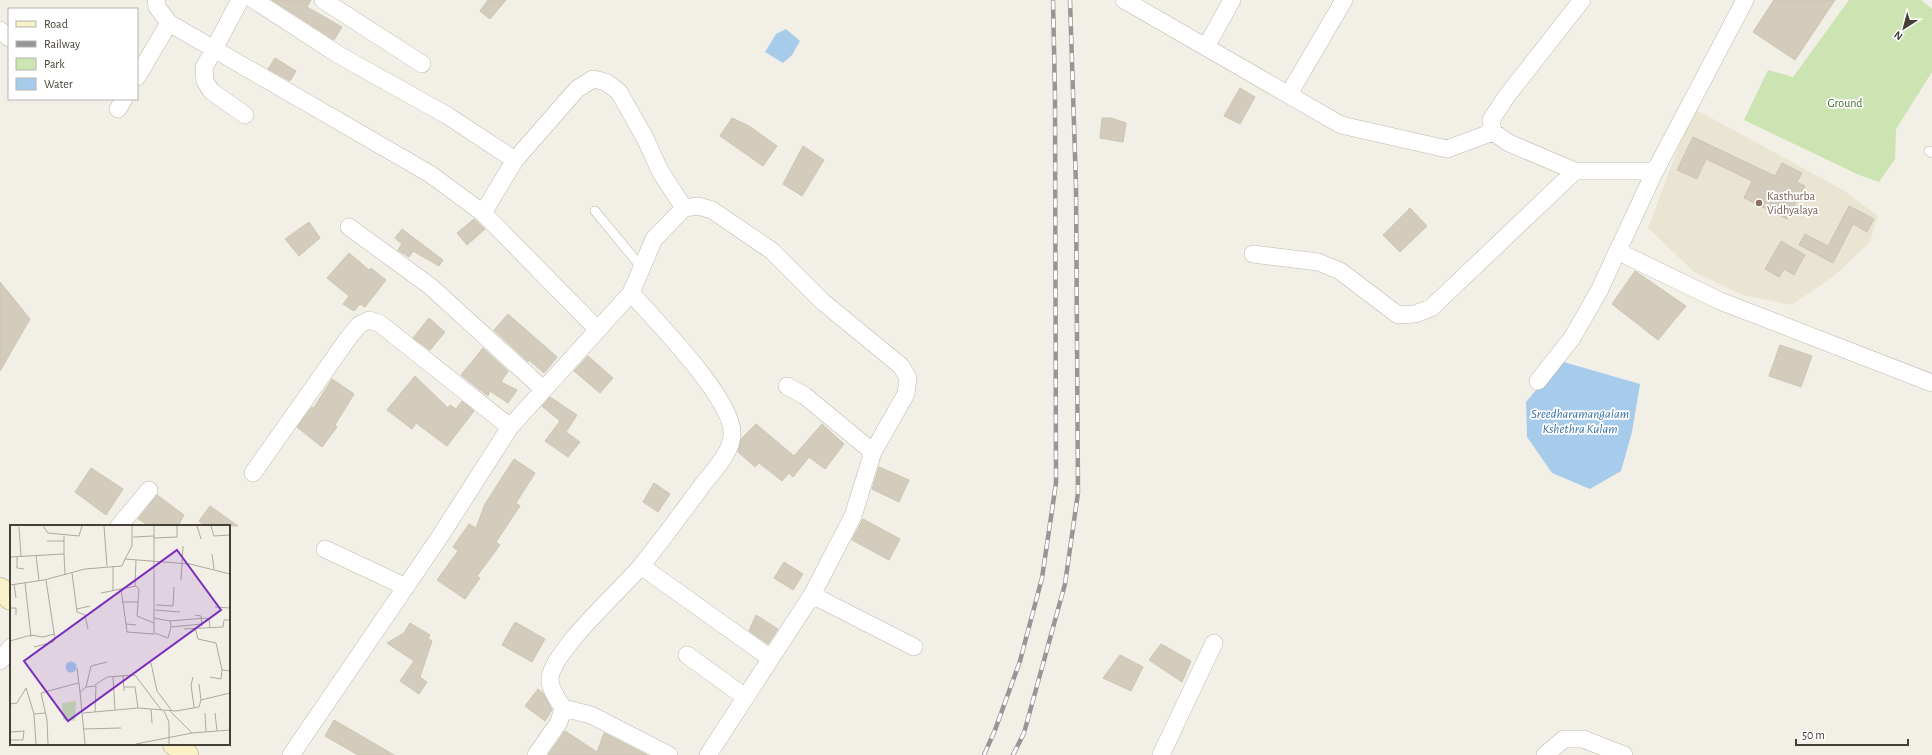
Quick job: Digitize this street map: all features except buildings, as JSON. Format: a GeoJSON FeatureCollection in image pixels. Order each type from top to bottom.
{"type":"FeatureCollection","features":[{"type":"Feature","properties":{"kind":"street"},"geometry":{"type":"LineString","coordinates":[[156,0],[157,7],[169,23],[430,174],[483,212],[598,330]]}},
{"type":"Feature","properties":{"kind":"street"},"geometry":{"type":"LineString","coordinates":[[240,0],[204,68],[206,81],[211,91],[245,115]]}},
{"type":"Feature","properties":{"kind":"street"},"geometry":{"type":"LineString","coordinates":[[254,0],[339,55],[448,116],[516,160]]}},
{"type":"Feature","properties":{"kind":"street"},"geometry":{"type":"LineString","coordinates":[[1124,0],[1341,125],[1447,149],[1493,132]]}},
{"type":"Feature","properties":{"kind":"street"},"geometry":{"type":"LineString","coordinates":[[1206,47],[1232,0]]}},
{"type":"Feature","properties":{"kind":"street"},"geometry":{"type":"LineString","coordinates":[[1289,94],[1344,0]]}},
{"type":"Feature","properties":{"kind":"street"},"geometry":{"type":"LineString","coordinates":[[1582,0],[1506,97],[1491,120],[1493,132],[1509,143],[1575,171],[1655,171]]}},
{"type":"Feature","properties":{"kind":"street"},"geometry":{"type":"LineString","coordinates":[[1538,381],[1572,338],[1599,290],[1655,171],[1745,0]]}},
{"type":"Feature","properties":{"kind":"street"},"geometry":{"type":"LineString","coordinates":[[327,1],[422,64]]}},
{"type":"Feature","properties":{"kind":"street"},"geometry":{"type":"LineString","coordinates":[[138,75],[169,23]]}},
{"type":"Feature","properties":{"kind":"street"},"geometry":{"type":"LineString","coordinates":[[0,30],[8,37]]}},
{"type":"Feature","properties":{"kind":"street"},"geometry":{"type":"LineString","coordinates":[[483,212],[516,160],[577,89],[593,79],[606,82],[619,92],[646,140],[660,171],[684,208]]}},
{"type":"Feature","properties":{"kind":"street"},"geometry":{"type":"LineString","coordinates":[[1253,254],[1318,262],[1340,271],[1398,315],[1415,314],[1431,308],[1575,171]]}},
{"type":"Feature","properties":{"kind":"street"},"geometry":{"type":"LineString","coordinates":[[291,755],[439,538],[510,427],[631,293],[654,239],[684,208],[698,206],[712,210],[772,251],[823,302],[901,366],[908,378],[906,394],[873,452],[853,516],[812,594],[708,755]]}},
{"type":"Feature","properties":{"kind":"street"},"geometry":{"type":"LineString","coordinates":[[349,227],[430,286],[543,390]]}},
{"type":"Feature","properties":{"kind":"street"},"geometry":{"type":"LineString","coordinates":[[1617,251],[1720,301],[1932,382]]}},
{"type":"Feature","properties":{"kind":"street"},"geometry":{"type":"LineString","coordinates":[[536,755],[559,722],[562,708],[554,692],[550,678],[555,663],[577,634],[641,566],[730,447],[732,434],[728,416],[700,371],[631,293]]}},
{"type":"Feature","properties":{"kind":"street"},"geometry":{"type":"LineString","coordinates":[[253,473],[349,337],[359,325],[369,320],[379,323],[510,427]]}},
{"type":"Feature","properties":{"kind":"street"},"geometry":{"type":"LineString","coordinates":[[787,386],[805,396],[873,452]]}},
{"type":"Feature","properties":{"kind":"street"},"geometry":{"type":"LineString","coordinates":[[128,523],[149,490]]}},
{"type":"Feature","properties":{"kind":"street"},"geometry":{"type":"LineString","coordinates":[[324,549],[406,587]]}},
{"type":"Feature","properties":{"kind":"street"},"geometry":{"type":"LineString","coordinates":[[641,566],[770,658]]}},
{"type":"Feature","properties":{"kind":"street"},"geometry":{"type":"LineString","coordinates":[[0,589],[10,597]]}},
{"type":"Feature","properties":{"kind":"street"},"geometry":{"type":"LineString","coordinates":[[812,594],[914,646]]}},
{"type":"Feature","properties":{"kind":"street"},"geometry":{"type":"LineString","coordinates":[[1161,755],[1214,643]]}},
{"type":"Feature","properties":{"kind":"street"},"geometry":{"type":"LineString","coordinates":[[0,660],[10,648]]}},
{"type":"Feature","properties":{"kind":"street"},"geometry":{"type":"LineString","coordinates":[[687,655],[745,697]]}},
{"type":"Feature","properties":{"kind":"street"},"geometry":{"type":"LineString","coordinates":[[562,708],[591,715],[669,755]]}},
{"type":"Feature","properties":{"kind":"street"},"geometry":{"type":"LineString","coordinates":[[1546,755],[1564,739],[1583,739],[1624,755]]}},
{"type":"Feature","properties":{"kind":"street"},"geometry":{"type":"LineString","coordinates":[[175,745],[187,755]]}},
{"type":"Feature","properties":{"kind":"lane"},"geometry":{"type":"LineString","coordinates":[[595,211],[642,268]]}},
{"type":"Feature","properties":{"kind":"shaded area","name":"Kasthurba Vidhyalaya"},"geometry":{"type":"Polygon","coordinates":[[[1693,108],[1843,190],[1878,216],[1870,242],[1834,276],[1792,305],[1743,295],[1694,272],[1648,228],[1693,108]]]}},
{"type":"Feature","properties":{"kind":"green space","name":"Ground"},"geometry":{"type":"Polygon","coordinates":[[[1849,0],[1921,0],[1932,9],[1932,72],[1896,129],[1895,159],[1879,182],[1859,175],[1744,120],[1768,70],[1793,77],[1849,0]]]}},
{"type":"Feature","properties":{"kind":"water"},"geometry":{"type":"Polygon","coordinates":[[[786,29],[800,41],[792,55],[783,63],[765,52],[776,34],[786,29]]]}},
{"type":"Feature","properties":{"kind":"water","name":"Sreedharamangalam Kshethra Kulam"},"geometry":{"type":"Polygon","coordinates":[[[1560,361],[1640,384],[1632,432],[1621,471],[1590,489],[1552,473],[1527,437],[1526,402],[1560,361]]]}},
{"type":"Feature","properties":{"kind":"railway"},"geometry":{"type":"LineString","coordinates":[[984,755],[995,730],[1020,661],[1042,578],[1056,483],[1055,96],[1053,0]]}},
{"type":"Feature","properties":{"kind":"railway"},"geometry":{"type":"LineString","coordinates":[[1013,755],[1024,733],[1065,584],[1078,493],[1076,186],[1070,0]]}},
{"type":"Feature","properties":{"kind":"place","name":"Kasthurba Vidhyalaya"},"geometry":{"type":"Point","coordinates":[1759,203]}}]}
